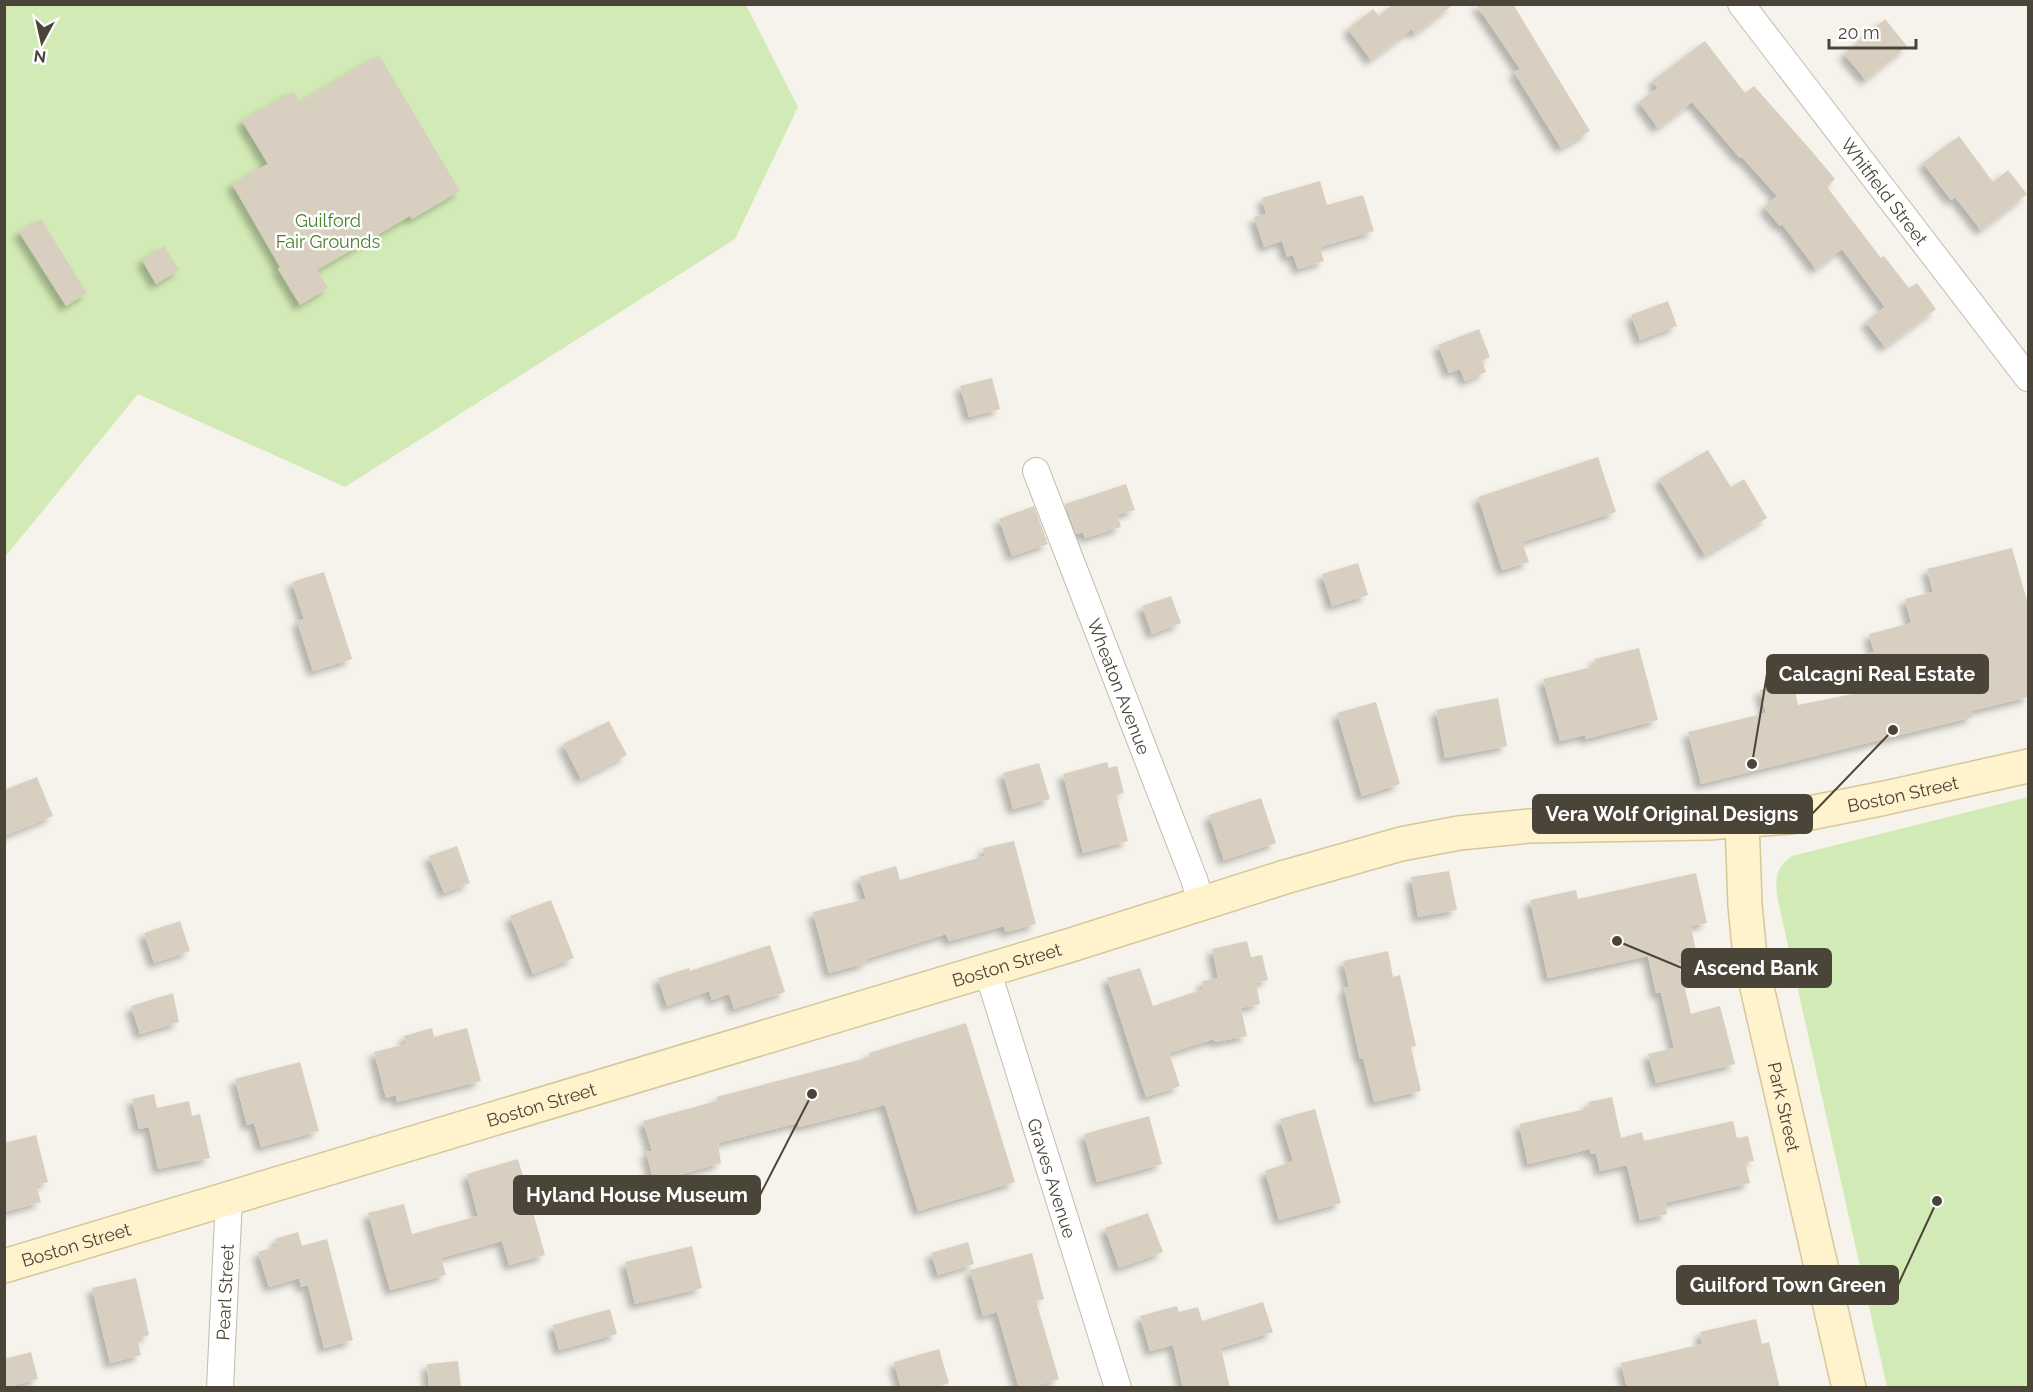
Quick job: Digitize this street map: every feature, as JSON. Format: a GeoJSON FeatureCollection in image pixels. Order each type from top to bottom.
{"type":"FeatureCollection","features":[{"type":"Feature","properties":{"kind":"main road","name":"Boston Street"},"geometry":{"type":"LineString","coordinates":[[4,1266],[1401,844],[1460,833],[1529,826],[1742,821],[1790,817],[2028,765]]}},
{"type":"Feature","properties":{"kind":"main road","name":"Park Street"},"geometry":{"type":"LineString","coordinates":[[1742,821],[1745,905],[1750,957],[1850,1388]]}},
{"type":"Feature","properties":{"kind":"street","name":"Whitfield Street"},"geometry":{"type":"LineString","coordinates":[[1741,4],[2028,378]]}},
{"type":"Feature","properties":{"kind":"street","name":"Wheaton Avenue"},"geometry":{"type":"LineString","coordinates":[[1036,471],[1194,879],[1201,903]]}},
{"type":"Feature","properties":{"kind":"street","name":"Graves Avenue"},"geometry":{"type":"LineString","coordinates":[[987,969],[1118,1388]]}},
{"type":"Feature","properties":{"kind":"street","name":"Pearl Street"},"geometry":{"type":"LineString","coordinates":[[220,1388],[229,1198]]}},
{"type":"Feature","properties":{"kind":"green space","name":"Guilford Fair Grounds"},"geometry":{"type":"Polygon","coordinates":[[[5,5],[746,5],[798,107],[735,239],[345,487],[138,394],[5,557],[5,5]]]}},
{"type":"Feature","properties":{"kind":"green space"},"geometry":{"type":"Polygon","coordinates":[[[2028,797],[2028,1387],[1887,1387],[1779,905],[1778,872],[1792,856],[2028,797]]]}},
{"type":"Feature","properties":{"kind":"building"},"geometry":{"type":"Polygon","coordinates":[[[1393,4],[1454,4],[1415,34],[1412,29],[1371,60],[1348,29],[1373,9],[1379,16],[1393,4]]]}},
{"type":"Feature","properties":{"kind":"building"},"geometry":{"type":"Polygon","coordinates":[[[1476,4],[1513,4],[1590,131],[1561,148],[1514,72],[1520,69],[1476,4]]]}},
{"type":"Feature","properties":{"kind":"building"},"geometry":{"type":"Polygon","coordinates":[[[1885,19],[1907,46],[1866,80],[1844,54],[1885,19]]]}},
{"type":"Feature","properties":{"kind":"building"},"geometry":{"type":"Polygon","coordinates":[[[1705,41],[1745,93],[1754,86],[1809,148],[1835,179],[1827,187],[1881,258],[1884,256],[1909,288],[1917,283],[1936,309],[1885,347],[1866,322],[1885,307],[1842,249],[1816,269],[1782,224],[1780,226],[1764,207],[1777,196],[1742,157],[1740,158],[1692,102],[1658,128],[1639,102],[1658,88],[1652,81],[1705,41]]]}},
{"type":"Feature","properties":{"kind":"building"},"geometry":{"type":"Polygon","coordinates":[[[379,55],[460,191],[412,219],[410,216],[317,270],[328,288],[300,305],[232,184],[268,164],[242,121],[294,91],[300,102],[379,55]]]}},
{"type":"Feature","properties":{"kind":"building"},"geometry":{"type":"Polygon","coordinates":[[[1959,136],[1993,182],[2008,170],[2027,194],[1981,230],[1955,197],[1951,200],[1923,163],[1959,136]]]}},
{"type":"Feature","properties":{"kind":"building"},"geometry":{"type":"Polygon","coordinates":[[[1320,181],[1327,205],[1363,195],[1374,231],[1320,247],[1324,261],[1298,269],[1293,255],[1287,257],[1282,241],[1264,247],[1254,217],[1266,214],[1262,198],[1320,181]]]}},
{"type":"Feature","properties":{"kind":"building"},"geometry":{"type":"Polygon","coordinates":[[[41,219],[87,293],[66,306],[19,232],[41,219]]]}},
{"type":"Feature","properties":{"kind":"building"},"geometry":{"type":"Polygon","coordinates":[[[164,246],[179,270],[156,284],[142,260],[164,246]]]}},
{"type":"Feature","properties":{"kind":"building"},"geometry":{"type":"Polygon","coordinates":[[[1668,301],[1677,326],[1640,340],[1631,315],[1668,301]]]}},
{"type":"Feature","properties":{"kind":"building"},"geometry":{"type":"Polygon","coordinates":[[[1479,329],[1490,357],[1482,361],[1486,372],[1465,381],[1460,369],[1449,373],[1438,345],[1479,329]]]}},
{"type":"Feature","properties":{"kind":"building"},"geometry":{"type":"Polygon","coordinates":[[[992,378],[1000,409],[969,417],[960,386],[992,378]]]}},
{"type":"Feature","properties":{"kind":"building"},"geometry":{"type":"Polygon","coordinates":[[[1708,450],[1731,487],[1744,479],[1767,518],[1705,555],[1659,479],[1708,450]]]}},
{"type":"Feature","properties":{"kind":"building"},"geometry":{"type":"Polygon","coordinates":[[[1598,457],[1616,512],[1522,542],[1529,562],[1502,570],[1478,497],[1598,457]]]}},
{"type":"Feature","properties":{"kind":"building"},"geometry":{"type":"Polygon","coordinates":[[[1126,484],[1135,510],[1117,515],[1121,527],[1085,538],[1083,532],[1076,534],[1065,504],[1126,484]]]}},
{"type":"Feature","properties":{"kind":"building"},"geometry":{"type":"Polygon","coordinates":[[[1034,506],[1048,544],[1012,556],[999,519],[1034,506]]]}},
{"type":"Feature","properties":{"kind":"building"},"geometry":{"type":"Polygon","coordinates":[[[2012,548],[2028,604],[2028,697],[1971,711],[1973,717],[1701,784],[1688,732],[1766,713],[1760,690],[1793,682],[1798,705],[1868,691],[1859,656],[1874,652],[1869,634],[1911,623],[1905,599],[1933,592],[1927,569],[2012,548]]]}},
{"type":"Feature","properties":{"kind":"building"},"geometry":{"type":"Polygon","coordinates":[[[1358,563],[1368,595],[1332,606],[1322,574],[1358,563]]]}},
{"type":"Feature","properties":{"kind":"building"},"geometry":{"type":"Polygon","coordinates":[[[324,572],[352,659],[313,671],[297,621],[304,619],[292,582],[324,572]]]}},
{"type":"Feature","properties":{"kind":"building"},"geometry":{"type":"Polygon","coordinates":[[[1171,596],[1181,623],[1152,634],[1142,606],[1171,596]]]}},
{"type":"Feature","properties":{"kind":"building"},"geometry":{"type":"Polygon","coordinates":[[[1639,648],[1658,720],[1586,739],[1585,735],[1560,741],[1543,679],[1596,666],[1594,659],[1639,648]]]}},
{"type":"Feature","properties":{"kind":"building"},"geometry":{"type":"Polygon","coordinates":[[[1498,698],[1507,746],[1445,758],[1436,710],[1498,698]]]}},
{"type":"Feature","properties":{"kind":"building"},"geometry":{"type":"Polygon","coordinates":[[[1376,702],[1400,784],[1362,796],[1337,713],[1376,702]]]}},
{"type":"Feature","properties":{"kind":"building"},"geometry":{"type":"Polygon","coordinates":[[[609,721],[627,755],[581,779],[563,744],[609,721]]]}},
{"type":"Feature","properties":{"kind":"building"},"geometry":{"type":"Polygon","coordinates":[[[1107,762],[1109,768],[1117,766],[1124,793],[1116,795],[1128,841],[1083,853],[1063,774],[1107,762]]]}},
{"type":"Feature","properties":{"kind":"building"},"geometry":{"type":"Polygon","coordinates":[[[1039,763],[1050,799],[1013,809],[1003,773],[1039,763]]]}},
{"type":"Feature","properties":{"kind":"building"},"geometry":{"type":"Polygon","coordinates":[[[37,777],[53,816],[4,836],[4,790],[37,777]]]}},
{"type":"Feature","properties":{"kind":"building"},"geometry":{"type":"Polygon","coordinates":[[[1261,798],[1276,843],[1224,860],[1209,815],[1261,798]]]}},
{"type":"Feature","properties":{"kind":"building"},"geometry":{"type":"Polygon","coordinates":[[[1014,841],[1036,924],[1006,932],[1004,926],[949,941],[946,934],[866,959],[867,963],[829,973],[813,912],[866,899],[859,877],[896,866],[900,880],[985,856],[983,848],[1014,841]]]}},
{"type":"Feature","properties":{"kind":"building"},"geometry":{"type":"Polygon","coordinates":[[[457,846],[470,883],[444,893],[429,856],[457,846]]]}},
{"type":"Feature","properties":{"kind":"building"},"geometry":{"type":"Polygon","coordinates":[[[1449,871],[1457,910],[1418,917],[1411,877],[1449,871]]]}},
{"type":"Feature","properties":{"kind":"building"},"geometry":{"type":"Polygon","coordinates":[[[1696,873],[1707,923],[1691,926],[1697,957],[1678,960],[1691,1014],[1720,1006],[1735,1064],[1656,1083],[1648,1054],[1674,1048],[1661,993],[1656,993],[1648,956],[1548,978],[1530,900],[1576,890],[1578,899],[1696,873]]]}},
{"type":"Feature","properties":{"kind":"building"},"geometry":{"type":"Polygon","coordinates":[[[551,900],[574,958],[533,974],[510,916],[551,900]]]}},
{"type":"Feature","properties":{"kind":"building"},"geometry":{"type":"Polygon","coordinates":[[[180,921],[190,951],[154,963],[144,933],[180,921]]]}},
{"type":"Feature","properties":{"kind":"building"},"geometry":{"type":"Polygon","coordinates":[[[1247,941],[1251,957],[1262,955],[1268,980],[1256,983],[1260,1004],[1241,1008],[1247,1036],[1215,1042],[1214,1039],[1169,1053],[1180,1086],[1146,1097],[1107,978],[1140,968],[1153,1006],[1204,989],[1202,981],[1218,978],[1212,949],[1247,941]]]}},
{"type":"Feature","properties":{"kind":"building"},"geometry":{"type":"Polygon","coordinates":[[[770,945],[785,992],[734,1009],[729,994],[712,1000],[709,991],[667,1006],[658,978],[689,968],[690,971],[770,945]]]}},
{"type":"Feature","properties":{"kind":"building"},"geometry":{"type":"Polygon","coordinates":[[[1388,951],[1393,977],[1400,975],[1416,1046],[1411,1047],[1421,1091],[1374,1102],[1363,1058],[1360,1059],[1344,988],[1349,987],[1343,961],[1388,951]]]}},
{"type":"Feature","properties":{"kind":"building"},"geometry":{"type":"Polygon","coordinates":[[[173,993],[179,1022],[140,1034],[131,1006],[173,993]]]}},
{"type":"Feature","properties":{"kind":"building"},"geometry":{"type":"Polygon","coordinates":[[[966,1023],[1015,1182],[918,1211],[885,1105],[799,1127],[798,1123],[718,1143],[721,1163],[654,1182],[646,1152],[652,1151],[643,1121],[717,1101],[716,1097],[870,1057],[869,1053],[966,1023]]]}},
{"type":"Feature","properties":{"kind":"building"},"geometry":{"type":"Polygon","coordinates":[[[432,1028],[434,1037],[467,1028],[481,1081],[397,1102],[396,1095],[386,1098],[374,1052],[406,1044],[404,1036],[432,1028]]]}},
{"type":"Feature","properties":{"kind":"building"},"geometry":{"type":"Polygon","coordinates":[[[300,1062],[319,1131],[261,1147],[254,1123],[247,1125],[235,1079],[300,1062]]]}},
{"type":"Feature","properties":{"kind":"building"},"geometry":{"type":"Polygon","coordinates":[[[154,1094],[157,1108],[189,1101],[192,1116],[200,1114],[210,1158],[158,1169],[149,1127],[139,1129],[132,1099],[154,1094]]]}},
{"type":"Feature","properties":{"kind":"building"},"geometry":{"type":"Polygon","coordinates":[[[1612,1097],[1621,1138],[1642,1132],[1644,1141],[1733,1121],[1737,1138],[1748,1136],[1754,1161],[1745,1162],[1750,1183],[1665,1203],[1667,1214],[1640,1220],[1627,1165],[1600,1171],[1596,1153],[1591,1154],[1590,1149],[1528,1164],[1519,1124],[1590,1108],[1588,1102],[1612,1097]]]}},
{"type":"Feature","properties":{"kind":"building"},"geometry":{"type":"Polygon","coordinates":[[[1315,1109],[1341,1203],[1279,1220],[1265,1171],[1293,1161],[1280,1119],[1315,1109]]]}},
{"type":"Feature","properties":{"kind":"building"},"geometry":{"type":"Polygon","coordinates":[[[1149,1116],[1162,1164],[1097,1182],[1084,1134],[1149,1116]]]}},
{"type":"Feature","properties":{"kind":"building"},"geometry":{"type":"Polygon","coordinates":[[[36,1135],[48,1182],[36,1185],[41,1202],[4,1212],[4,1143],[36,1135]]]}},
{"type":"Feature","properties":{"kind":"building"},"geometry":{"type":"Polygon","coordinates":[[[518,1159],[545,1255],[509,1265],[502,1241],[441,1258],[446,1275],[390,1290],[368,1213],[404,1204],[412,1234],[478,1216],[467,1174],[518,1159]]]}},
{"type":"Feature","properties":{"kind":"building"},"geometry":{"type":"Polygon","coordinates":[[[1148,1213],[1163,1252],[1119,1268],[1105,1228],[1148,1213]]]}},
{"type":"Feature","properties":{"kind":"building"},"geometry":{"type":"Polygon","coordinates":[[[298,1232],[302,1246],[327,1239],[353,1340],[324,1348],[308,1285],[301,1287],[299,1278],[269,1287],[258,1252],[278,1246],[275,1239],[298,1232]]]}},
{"type":"Feature","properties":{"kind":"building"},"geometry":{"type":"Polygon","coordinates":[[[968,1242],[974,1264],[938,1275],[931,1253],[968,1242]]]}},
{"type":"Feature","properties":{"kind":"building"},"geometry":{"type":"Polygon","coordinates":[[[692,1246],[702,1288],[635,1304],[625,1262],[692,1246]]]}},
{"type":"Feature","properties":{"kind":"building"},"geometry":{"type":"Polygon","coordinates":[[[1032,1253],[1044,1299],[1036,1301],[1059,1379],[1030,1388],[1019,1388],[997,1312],[983,1316],[970,1270],[1032,1253]]]}},
{"type":"Feature","properties":{"kind":"building"},"geometry":{"type":"Polygon","coordinates":[[[136,1278],[149,1335],[137,1338],[141,1355],[110,1363],[92,1288],[136,1278]]]}},
{"type":"Feature","properties":{"kind":"building"},"geometry":{"type":"Polygon","coordinates":[[[1263,1302],[1273,1332],[1221,1348],[1230,1388],[1183,1388],[1173,1345],[1150,1351],[1140,1316],[1177,1306],[1179,1312],[1198,1307],[1202,1321],[1263,1302]]]}},
{"type":"Feature","properties":{"kind":"building"},"geometry":{"type":"Polygon","coordinates":[[[610,1309],[617,1334],[559,1350],[553,1325],[610,1309]]]}},
{"type":"Feature","properties":{"kind":"building"},"geometry":{"type":"Polygon","coordinates":[[[1756,1319],[1762,1344],[1769,1342],[1780,1388],[1627,1388],[1621,1363],[1702,1344],[1700,1332],[1756,1319]]]}},
{"type":"Feature","properties":{"kind":"building"},"geometry":{"type":"Polygon","coordinates":[[[939,1349],[949,1383],[933,1388],[901,1388],[894,1362],[939,1349]]]}},
{"type":"Feature","properties":{"kind":"building"},"geometry":{"type":"Polygon","coordinates":[[[31,1352],[38,1379],[4,1388],[4,1359],[31,1352]]]}},
{"type":"Feature","properties":{"kind":"building"},"geometry":{"type":"Polygon","coordinates":[[[458,1361],[461,1388],[429,1388],[427,1364],[458,1361]]]}},
{"type":"Feature","properties":{"kind":"place","name":"Vera Wolf Original Designs"},"geometry":{"type":"Point","coordinates":[1893,730]}},
{"type":"Feature","properties":{"kind":"place","name":"Calcagni Real Estate"},"geometry":{"type":"Point","coordinates":[1752,764]}},
{"type":"Feature","properties":{"kind":"place","name":"Ascend Bank"},"geometry":{"type":"Point","coordinates":[1617,941]}},
{"type":"Feature","properties":{"kind":"place","name":"Hyland House Museum"},"geometry":{"type":"Point","coordinates":[812,1094]}},
{"type":"Feature","properties":{"kind":"place","name":"Guilford Town Green"},"geometry":{"type":"Point","coordinates":[1937,1201]}}]}
